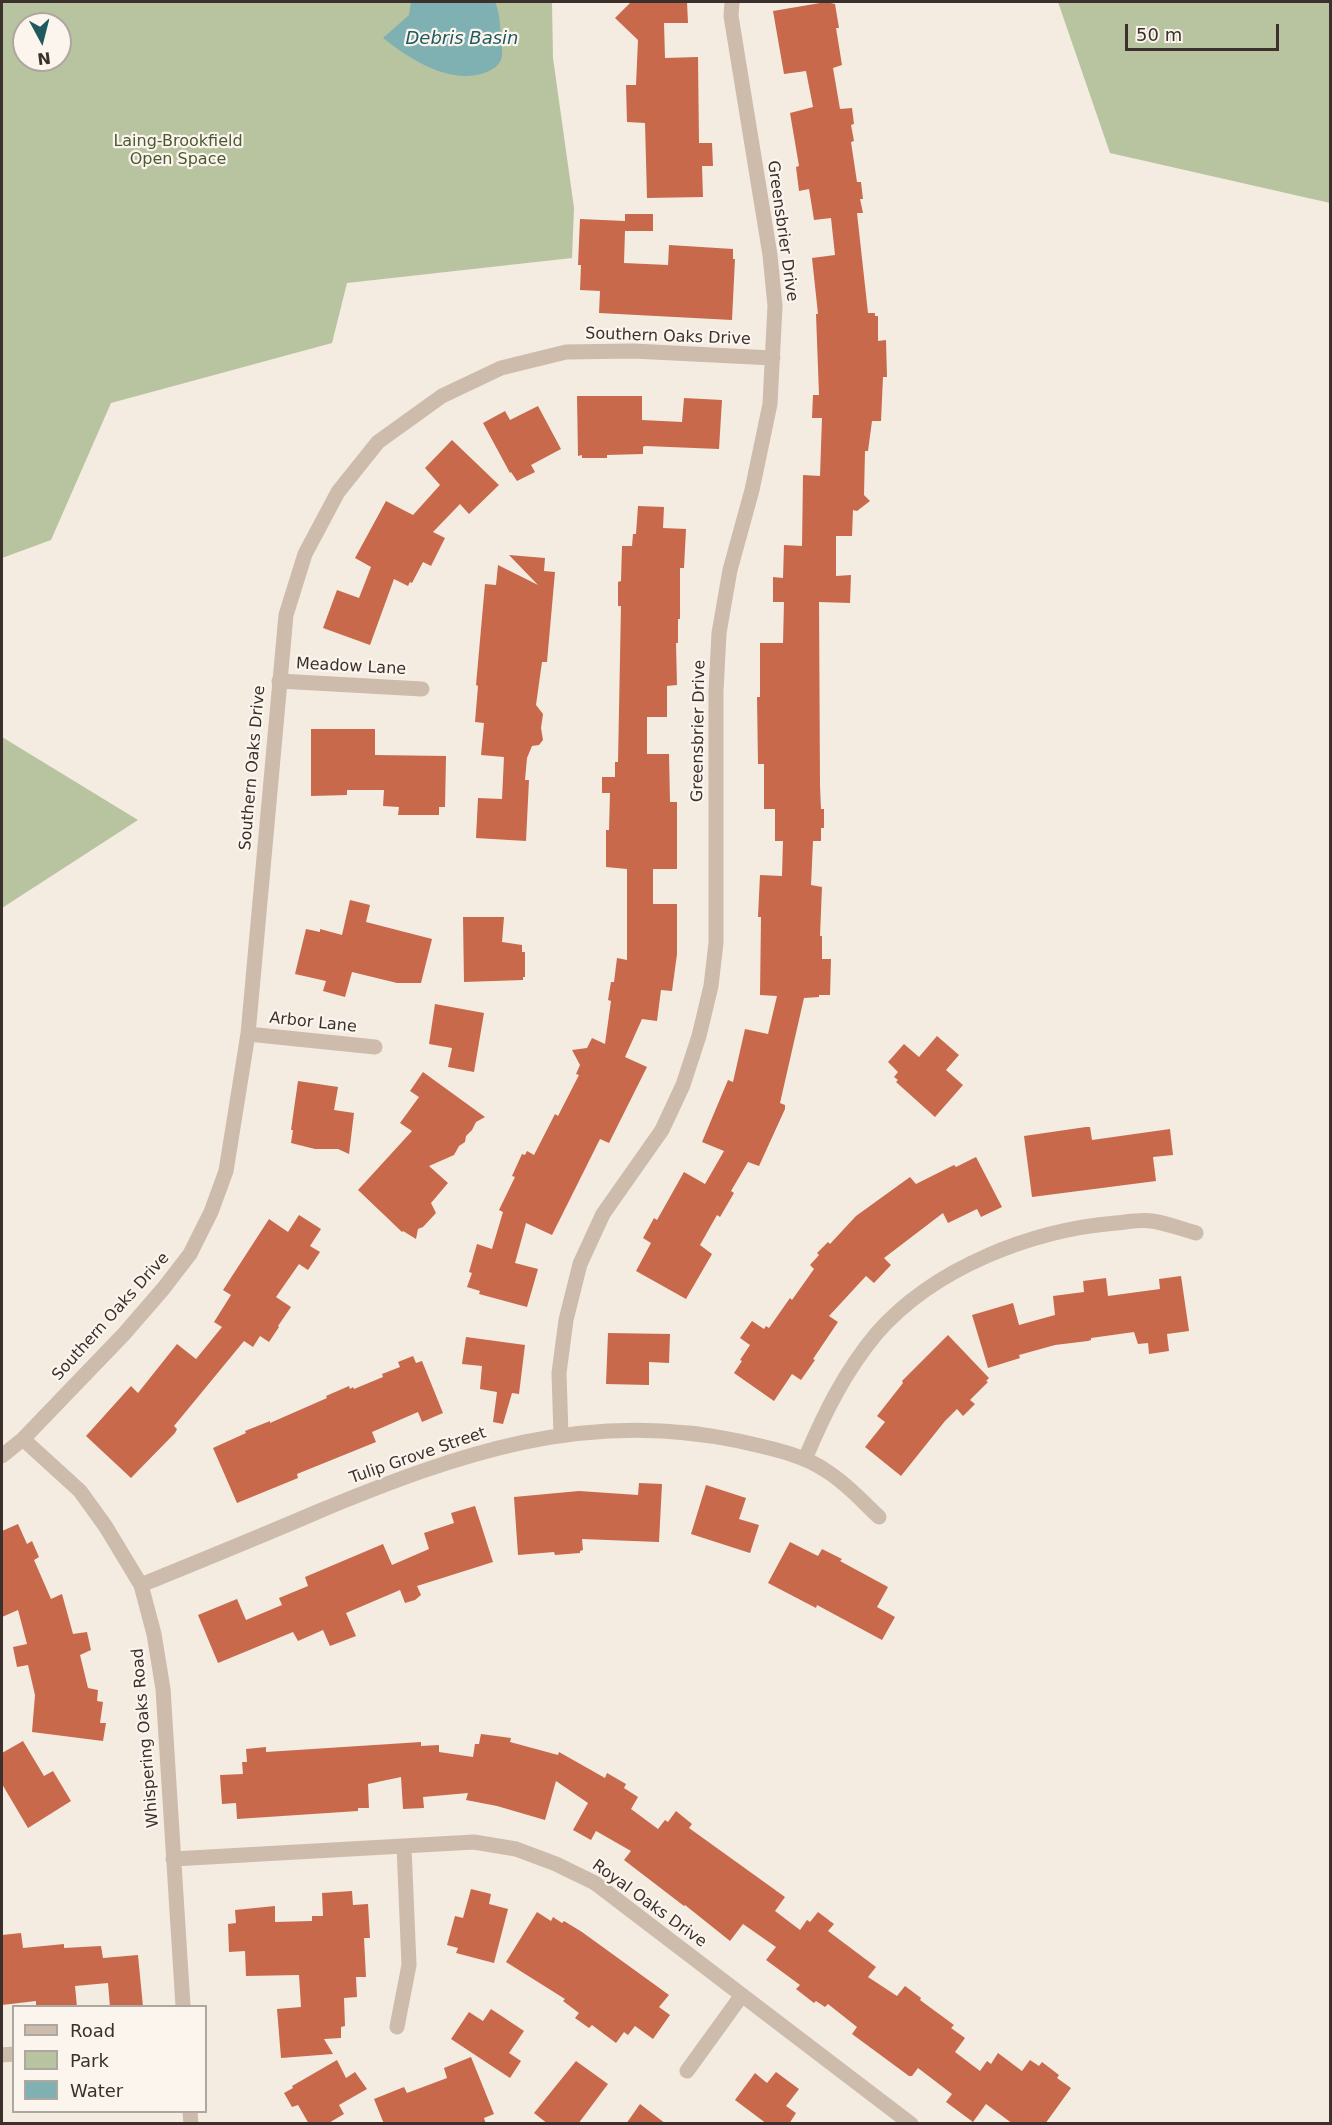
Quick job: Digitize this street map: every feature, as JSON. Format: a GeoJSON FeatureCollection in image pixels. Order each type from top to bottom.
{"type":"FeatureCollection","features":[{"type":"Feature","properties":{"kind":"street","name":"Greensbrier Drive"},"geometry":{"type":"LineString","coordinates":[[561,1434],[560,1373],[566,1320],[580,1263],[603,1214],[662,1130],[683,1085],[699,1036],[711,986],[716,943],[716,692],[719,633],[730,570],[753,490],[770,404],[775,306],[770,255],[731,16],[732,2]]}},
{"type":"Feature","properties":{"kind":"street","name":"Southern Oaks Drive"},"geometry":{"type":"LineString","coordinates":[[2,1456],[23,1439],[124,1334],[163,1289],[190,1254],[211,1212],[226,1171],[248,1034],[286,615],[305,554],[338,492],[378,442],[442,396],[501,368],[566,352],[633,351],[773,358]]}},
{"type":"Feature","properties":{"kind":"street","name":"Meadow Lane"},"geometry":{"type":"LineString","coordinates":[[279,681],[422,689]]}},
{"type":"Feature","properties":{"kind":"street","name":"Arbor Lane"},"geometry":{"type":"LineString","coordinates":[[248,1034],[375,1047]]}},
{"type":"Feature","properties":{"kind":"street"},"geometry":{"type":"LineString","coordinates":[[805,1459],[825,1412],[850,1370],[878,1333],[913,1299],[960,1269],[1018,1243],[1082,1226],[1151,1220],[1196,1233]]}},
{"type":"Feature","properties":{"kind":"street","name":"Tulip Grove Street"},"geometry":{"type":"LineString","coordinates":[[141,1585],[402,1477],[454,1459],[513,1443],[561,1434],[623,1431],[675,1432],[746,1443],[805,1459],[828,1471],[879,1517]]}},
{"type":"Feature","properties":{"kind":"street","name":"Whispering Oaks Road"},"geometry":{"type":"LineString","coordinates":[[23,1439],[80,1491],[106,1527],[141,1585],[154,1634],[163,1689],[183,2005]]}},
{"type":"Feature","properties":{"kind":"street","name":"Royal Oaks Drive"},"geometry":{"type":"LineString","coordinates":[[173,1859],[474,1842],[516,1849],[556,1864],[594,1883],[911,2124]]}},
{"type":"Feature","properties":{"kind":"street"},"geometry":{"type":"LineString","coordinates":[[397,2027],[409,1965],[404,1846]]}},
{"type":"Feature","properties":{"kind":"street"},"geometry":{"type":"LineString","coordinates":[[687,2071],[742,1995]]}},
{"type":"Feature","properties":{"kind":"green space","name":"Laing-Brookfield Open Space"},"geometry":{"type":"Polygon","coordinates":[[[2,2],[552,2],[553,58],[574,208],[572,258],[347,283],[332,343],[111,403],[51,540],[2,558],[2,2]]]}},
{"type":"Feature","properties":{"kind":"green space"},"geometry":{"type":"Polygon","coordinates":[[[1058,2],[1330,2],[1330,203],[1110,153],[1058,2]]]}},
{"type":"Feature","properties":{"kind":"green space"},"geometry":{"type":"Polygon","coordinates":[[[2,737],[138,820],[2,908],[2,737]]]}},
{"type":"Feature","properties":{"kind":"water","name":"Debris Basin"},"geometry":{"type":"Polygon","coordinates":[[[411,2],[495,2],[500,19],[502,52],[499,64],[487,72],[460,76],[432,68],[406,55],[383,38],[409,15],[411,2]]]}},
{"type":"Feature","properties":{"kind":"building"},"geometry":{"type":"Polygon","coordinates":[[[631,2],[687,2],[688,23],[664,23],[665,58],[698,57],[699,143],[712,143],[713,166],[702,166],[703,197],[647,198],[645,123],[627,122],[626,85],[636,85],[638,40],[615,18],[631,2]]]}},
{"type":"Feature","properties":{"kind":"building"},"geometry":{"type":"Polygon","coordinates":[[[826,2],[835,4],[839,28],[836,28],[842,65],[833,68],[840,109],[852,108],[854,124],[851,125],[854,141],[851,142],[857,182],[861,182],[863,199],[860,199],[863,213],[857,213],[868,313],[875,313],[875,316],[878,316],[878,341],[886,340],[887,377],[883,377],[881,421],[872,421],[868,451],[865,451],[864,495],[870,501],[857,511],[853,510],[852,536],[836,536],[836,576],[851,575],[850,603],[819,602],[820,786],[821,809],[824,809],[824,828],[821,828],[821,841],[813,841],[811,885],[822,887],[820,936],[822,936],[822,959],[831,959],[830,995],[804,998],[780,1103],[785,1105],[785,1109],[759,1166],[748,1162],[731,1191],[734,1193],[720,1217],[717,1215],[700,1245],[712,1254],[686,1299],[636,1271],[651,1243],[643,1238],[654,1218],[657,1220],[684,1172],[705,1184],[724,1151],[702,1142],[728,1080],[733,1082],[745,1029],[768,1034],[777,996],[760,995],[761,917],[758,917],[760,875],[782,876],[783,841],[775,841],[775,809],[764,809],[764,764],[758,764],[757,697],[760,697],[760,643],[783,643],[784,602],[773,602],[773,577],[783,578],[784,545],[802,546],[803,475],[820,476],[822,418],[812,418],[813,395],[819,395],[816,314],[818,314],[812,258],[835,255],[831,218],[814,220],[809,189],[799,191],[796,167],[799,166],[790,113],[813,107],[806,71],[784,74],[773,11],[826,2]]]}},
{"type":"Feature","properties":{"kind":"building"},"geometry":{"type":"Polygon","coordinates":[[[625,214],[653,214],[653,231],[625,231],[624,263],[668,265],[669,245],[733,249],[733,259],[735,259],[732,320],[599,313],[600,291],[580,290],[581,265],[578,265],[580,219],[625,221],[625,214]]]}},
{"type":"Feature","properties":{"kind":"building"},"geometry":{"type":"Polygon","coordinates":[[[577,396],[642,396],[642,420],[682,422],[684,398],[722,400],[719,449],[645,446],[643,454],[582,458],[582,455],[578,456],[577,396]]]}},
{"type":"Feature","properties":{"kind":"building"},"geometry":{"type":"Polygon","coordinates":[[[538,406],[561,449],[531,465],[535,472],[517,481],[510,473],[483,423],[505,411],[510,420],[538,406]]]}},
{"type":"Feature","properties":{"kind":"building"},"geometry":{"type":"Polygon","coordinates":[[[452,440],[499,485],[469,514],[460,504],[433,532],[445,538],[431,566],[423,562],[412,583],[410,582],[408,586],[394,579],[370,645],[323,628],[337,590],[359,598],[371,567],[355,558],[386,501],[413,515],[440,485],[425,468],[452,440]]]}},
{"type":"Feature","properties":{"kind":"building"},"geometry":{"type":"Polygon","coordinates":[[[638,506],[664,507],[663,528],[686,529],[684,568],[680,568],[680,619],[678,619],[678,643],[676,643],[677,685],[667,686],[667,717],[647,717],[647,754],[669,754],[670,802],[677,802],[677,869],[653,869],[653,904],[677,904],[677,954],[672,991],[661,990],[657,1021],[642,1019],[625,1057],[647,1067],[609,1143],[600,1139],[552,1235],[526,1223],[515,1263],[538,1269],[527,1307],[479,1294],[480,1291],[467,1287],[472,1273],[469,1272],[477,1244],[492,1249],[503,1212],[499,1210],[515,1177],[512,1176],[522,1154],[525,1155],[527,1151],[534,1155],[579,1075],[576,1074],[580,1065],[572,1050],[587,1048],[592,1038],[605,1044],[611,1001],[608,1000],[611,982],[614,982],[617,958],[627,960],[627,869],[606,867],[606,830],[609,830],[610,793],[602,793],[602,777],[615,777],[615,762],[618,762],[621,606],[618,606],[618,582],[621,581],[622,546],[632,546],[633,534],[636,534],[638,506]]]}},
{"type":"Feature","properties":{"kind":"building"},"geometry":{"type":"Polygon","coordinates":[[[509,555],[545,558],[544,571],[555,572],[547,662],[542,662],[536,705],[543,714],[541,728],[543,740],[539,745],[532,746],[527,758],[525,780],[529,780],[526,841],[476,838],[478,798],[502,799],[504,757],[481,755],[484,723],[475,722],[485,584],[496,585],[498,565],[538,585],[509,555]]]}},
{"type":"Feature","properties":{"kind":"building"},"geometry":{"type":"Polygon","coordinates":[[[311,729],[375,729],[375,755],[446,756],[445,807],[439,807],[439,815],[398,815],[399,807],[383,806],[384,790],[347,790],[347,795],[311,796],[311,729]]]}},
{"type":"Feature","properties":{"kind":"building"},"geometry":{"type":"Polygon","coordinates":[[[350,900],[370,905],[366,922],[432,939],[421,983],[397,983],[352,972],[345,997],[323,991],[326,981],[295,974],[306,929],[320,932],[320,929],[342,935],[350,900]]]}},
{"type":"Feature","properties":{"kind":"building"},"geometry":{"type":"Polygon","coordinates":[[[463,917],[504,917],[502,942],[522,945],[522,952],[525,952],[523,980],[464,982],[463,917]]]}},
{"type":"Feature","properties":{"kind":"building"},"geometry":{"type":"Polygon","coordinates":[[[435,1004],[484,1013],[474,1072],[448,1067],[452,1048],[429,1044],[435,1004]]]}},
{"type":"Feature","properties":{"kind":"building"},"geometry":{"type":"Polygon","coordinates":[[[937,1036],[959,1055],[946,1070],[963,1085],[935,1117],[896,1082],[898,1080],[894,1077],[898,1072],[888,1062],[904,1044],[919,1057],[937,1036]]]}},
{"type":"Feature","properties":{"kind":"building"},"geometry":{"type":"Polygon","coordinates":[[[423,1072],[485,1117],[476,1122],[466,1136],[465,1142],[459,1146],[454,1155],[429,1166],[448,1183],[431,1203],[436,1213],[423,1227],[418,1229],[416,1239],[402,1232],[358,1190],[412,1131],[400,1123],[419,1097],[410,1091],[423,1072]]]}},
{"type":"Feature","properties":{"kind":"building"},"geometry":{"type":"Polygon","coordinates":[[[298,1081],[338,1087],[334,1110],[354,1113],[349,1154],[338,1149],[315,1149],[291,1143],[298,1081]]]}},
{"type":"Feature","properties":{"kind":"building"},"geometry":{"type":"Polygon","coordinates":[[[1090,1127],[1092,1140],[1170,1129],[1173,1155],[1153,1157],[1156,1181],[1032,1197],[1024,1136],[1090,1127]]]}},
{"type":"Feature","properties":{"kind":"building"},"geometry":{"type":"Polygon","coordinates":[[[976,1157],[1002,1207],[981,1217],[977,1209],[948,1223],[943,1213],[884,1258],[891,1265],[874,1283],[866,1276],[829,1316],[838,1322],[813,1359],[815,1360],[801,1380],[792,1374],[774,1401],[734,1373],[750,1345],[740,1338],[752,1321],[764,1329],[766,1326],[769,1328],[814,1269],[810,1265],[819,1255],[817,1253],[828,1242],[830,1244],[856,1216],[910,1177],[916,1184],[976,1157]]]}},
{"type":"Feature","properties":{"kind":"building"},"geometry":{"type":"Polygon","coordinates":[[[299,1215],[321,1229],[310,1246],[320,1252],[308,1270],[299,1264],[276,1297],[291,1307],[279,1327],[269,1342],[260,1336],[253,1347],[244,1341],[174,1426],[177,1429],[175,1433],[131,1478],[86,1436],[131,1386],[138,1393],[177,1344],[196,1359],[222,1327],[214,1322],[231,1295],[223,1290],[269,1219],[288,1232],[299,1215]]]}},
{"type":"Feature","properties":{"kind":"building"},"geometry":{"type":"Polygon","coordinates":[[[1181,1276],[1189,1331],[1167,1334],[1169,1351],[1149,1354],[1148,1343],[1138,1344],[1134,1332],[1055,1345],[1019,1355],[1020,1358],[988,1368],[972,1315],[1013,1303],[1019,1325],[1055,1315],[1053,1296],[1084,1292],[1083,1281],[1106,1278],[1108,1296],[1160,1289],[1159,1279],[1181,1276]]]}},
{"type":"Feature","properties":{"kind":"building"},"geometry":{"type":"Polygon","coordinates":[[[608,1333],[670,1334],[669,1363],[649,1362],[649,1385],[606,1384],[608,1333]]]}},
{"type":"Feature","properties":{"kind":"building"},"geometry":{"type":"Polygon","coordinates":[[[948,1335],[989,1378],[986,1381],[988,1382],[970,1400],[975,1404],[963,1416],[957,1409],[901,1476],[865,1447],[885,1422],[877,1416],[903,1383],[902,1381],[948,1335]]]}},
{"type":"Feature","properties":{"kind":"building"},"geometry":{"type":"Polygon","coordinates":[[[466,1337],[525,1345],[519,1394],[512,1393],[503,1424],[493,1422],[497,1392],[480,1389],[482,1366],[462,1364],[466,1337]]]}},
{"type":"Feature","properties":{"kind":"building"},"geometry":{"type":"Polygon","coordinates":[[[413,1356],[416,1363],[422,1361],[443,1413],[422,1422],[418,1412],[372,1432],[376,1442],[297,1474],[298,1478],[237,1503],[213,1448],[246,1433],[245,1431],[270,1421],[270,1423],[349,1386],[350,1389],[353,1387],[354,1389],[383,1377],[382,1374],[400,1367],[398,1362],[413,1356]]]}},
{"type":"Feature","properties":{"kind":"building"},"geometry":{"type":"Polygon","coordinates":[[[639,1483],[662,1484],[659,1542],[582,1539],[583,1550],[580,1553],[555,1555],[554,1552],[518,1555],[514,1497],[579,1491],[638,1495],[639,1483]]]}},
{"type":"Feature","properties":{"kind":"building"},"geometry":{"type":"Polygon","coordinates":[[[706,1485],[746,1498],[739,1519],[759,1525],[750,1553],[691,1534],[706,1485]]]}},
{"type":"Feature","properties":{"kind":"building"},"geometry":{"type":"Polygon","coordinates":[[[475,1506],[493,1562],[417,1586],[421,1595],[415,1600],[405,1603],[400,1590],[346,1613],[356,1636],[330,1646],[323,1630],[298,1641],[293,1632],[218,1663],[198,1615],[237,1599],[246,1620],[282,1605],[279,1598],[308,1586],[305,1577],[383,1544],[392,1565],[429,1549],[424,1533],[454,1523],[451,1513],[475,1506]]]}},
{"type":"Feature","properties":{"kind":"building"},"geometry":{"type":"Polygon","coordinates":[[[18,1524],[27,1544],[32,1541],[39,1557],[34,1560],[51,1599],[62,1594],[73,1634],[87,1632],[91,1650],[80,1655],[88,1688],[98,1690],[97,1701],[103,1702],[100,1723],[106,1723],[103,1741],[32,1732],[35,1695],[28,1665],[17,1667],[13,1647],[27,1644],[18,1610],[2,1617],[2,1531],[18,1524]]]}},
{"type":"Feature","properties":{"kind":"building"},"geometry":{"type":"Polygon","coordinates":[[[790,1542],[818,1556],[822,1549],[888,1587],[877,1607],[895,1617],[882,1640],[817,1605],[816,1608],[768,1583],[790,1542]]]}},
{"type":"Feature","properties":{"kind":"building"},"geometry":{"type":"Polygon","coordinates":[[[481,1734],[511,1738],[510,1742],[558,1755],[559,1752],[605,1778],[607,1773],[626,1784],[624,1788],[638,1797],[631,1809],[658,1829],[665,1820],[668,1822],[676,1811],[692,1824],[689,1828],[785,1897],[775,1911],[800,1930],[807,1920],[810,1922],[818,1912],[834,1924],[828,1931],[876,1967],[868,1977],[897,1996],[905,1986],[954,2025],[951,2028],[965,2038],[955,2052],[980,2071],[987,2061],[991,2064],[998,2053],[1022,2071],[1030,2060],[1039,2066],[1042,2062],[1059,2075],[1057,2078],[1071,2088],[1045,2124],[1013,2124],[986,2104],[973,2122],[946,2102],[952,2094],[918,2068],[912,2076],[909,2076],[852,2034],[857,2027],[828,2004],[825,2007],[816,2001],[814,2003],[796,1989],[800,1985],[766,1960],[776,1947],[743,1924],[730,1941],[624,1860],[631,1851],[596,1831],[591,1840],[573,1830],[588,1803],[556,1781],[545,1820],[466,1800],[468,1793],[423,1797],[424,1808],[403,1809],[401,1777],[368,1784],[369,1808],[358,1808],[358,1811],[237,1819],[236,1803],[222,1804],[220,1775],[243,1774],[242,1762],[247,1762],[246,1749],[266,1747],[266,1752],[421,1742],[421,1746],[439,1745],[439,1752],[473,1757],[475,1744],[479,1744],[481,1734]]]}},
{"type":"Feature","properties":{"kind":"building"},"geometry":{"type":"Polygon","coordinates":[[[23,1741],[44,1776],[53,1771],[71,1801],[28,1828],[2,1784],[2,1753],[23,1741]]]}},
{"type":"Feature","properties":{"kind":"building"},"geometry":{"type":"Polygon","coordinates":[[[471,1889],[491,1894],[489,1904],[508,1909],[494,1963],[456,1953],[458,1948],[447,1945],[455,1916],[463,1918],[471,1889]]]}},
{"type":"Feature","properties":{"kind":"building"},"geometry":{"type":"Polygon","coordinates":[[[352,1891],[353,1905],[368,1904],[370,1938],[364,1938],[366,1977],[356,1977],[357,1997],[344,1998],[345,2026],[341,2027],[341,2038],[324,2039],[333,2054],[281,2058],[277,2009],[301,2007],[299,1975],[246,1976],[245,1951],[229,1952],[228,1924],[236,1923],[235,1910],[275,1906],[275,1922],[312,1921],[312,1916],[323,1916],[322,1893],[352,1891]]]}},
{"type":"Feature","properties":{"kind":"building"},"geometry":{"type":"Polygon","coordinates":[[[537,1912],[551,1921],[553,1917],[562,1923],[564,1921],[582,1932],[669,1995],[659,2007],[670,2015],[653,2039],[635,2026],[628,2035],[624,2032],[616,2043],[592,2025],[589,2028],[575,2018],[579,2013],[563,2001],[565,1999],[506,1962],[537,1912]]]}},
{"type":"Feature","properties":{"kind":"building"},"geometry":{"type":"Polygon","coordinates":[[[21,1933],[23,1948],[64,1944],[64,1948],[101,1946],[103,1958],[138,1955],[143,2005],[110,2005],[108,1983],[75,1986],[77,2005],[36,2005],[36,2001],[2,2005],[2,1935],[21,1933]]]}},
{"type":"Feature","properties":{"kind":"building"},"geometry":{"type":"Polygon","coordinates":[[[491,2009],[524,2031],[509,2053],[521,2061],[510,2078],[451,2039],[469,2012],[483,2021],[491,2009]]]}},
{"type":"Feature","properties":{"kind":"building"},"geometry":{"type":"Polygon","coordinates":[[[471,2057],[494,2114],[484,2118],[486,2124],[384,2124],[374,2099],[404,2087],[407,2093],[447,2078],[444,2068],[471,2057]]]}},
{"type":"Feature","properties":{"kind":"building"},"geometry":{"type":"Polygon","coordinates":[[[337,2060],[346,2078],[355,2072],[367,2089],[339,2105],[344,2114],[327,2124],[309,2124],[298,2105],[292,2107],[284,2093],[337,2060]]]}},
{"type":"Feature","properties":{"kind":"building"},"geometry":{"type":"Polygon","coordinates":[[[576,2061],[608,2084],[578,2124],[548,2124],[534,2113],[576,2061]]]}},
{"type":"Feature","properties":{"kind":"building"},"geometry":{"type":"Polygon","coordinates":[[[776,2072],[799,2089],[786,2106],[796,2113],[789,2124],[767,2124],[735,2100],[755,2073],[767,2083],[776,2072]]]}},
{"type":"Feature","properties":{"kind":"building"},"geometry":{"type":"Polygon","coordinates":[[[640,2104],[666,2124],[626,2124],[640,2104]]]}}]}
